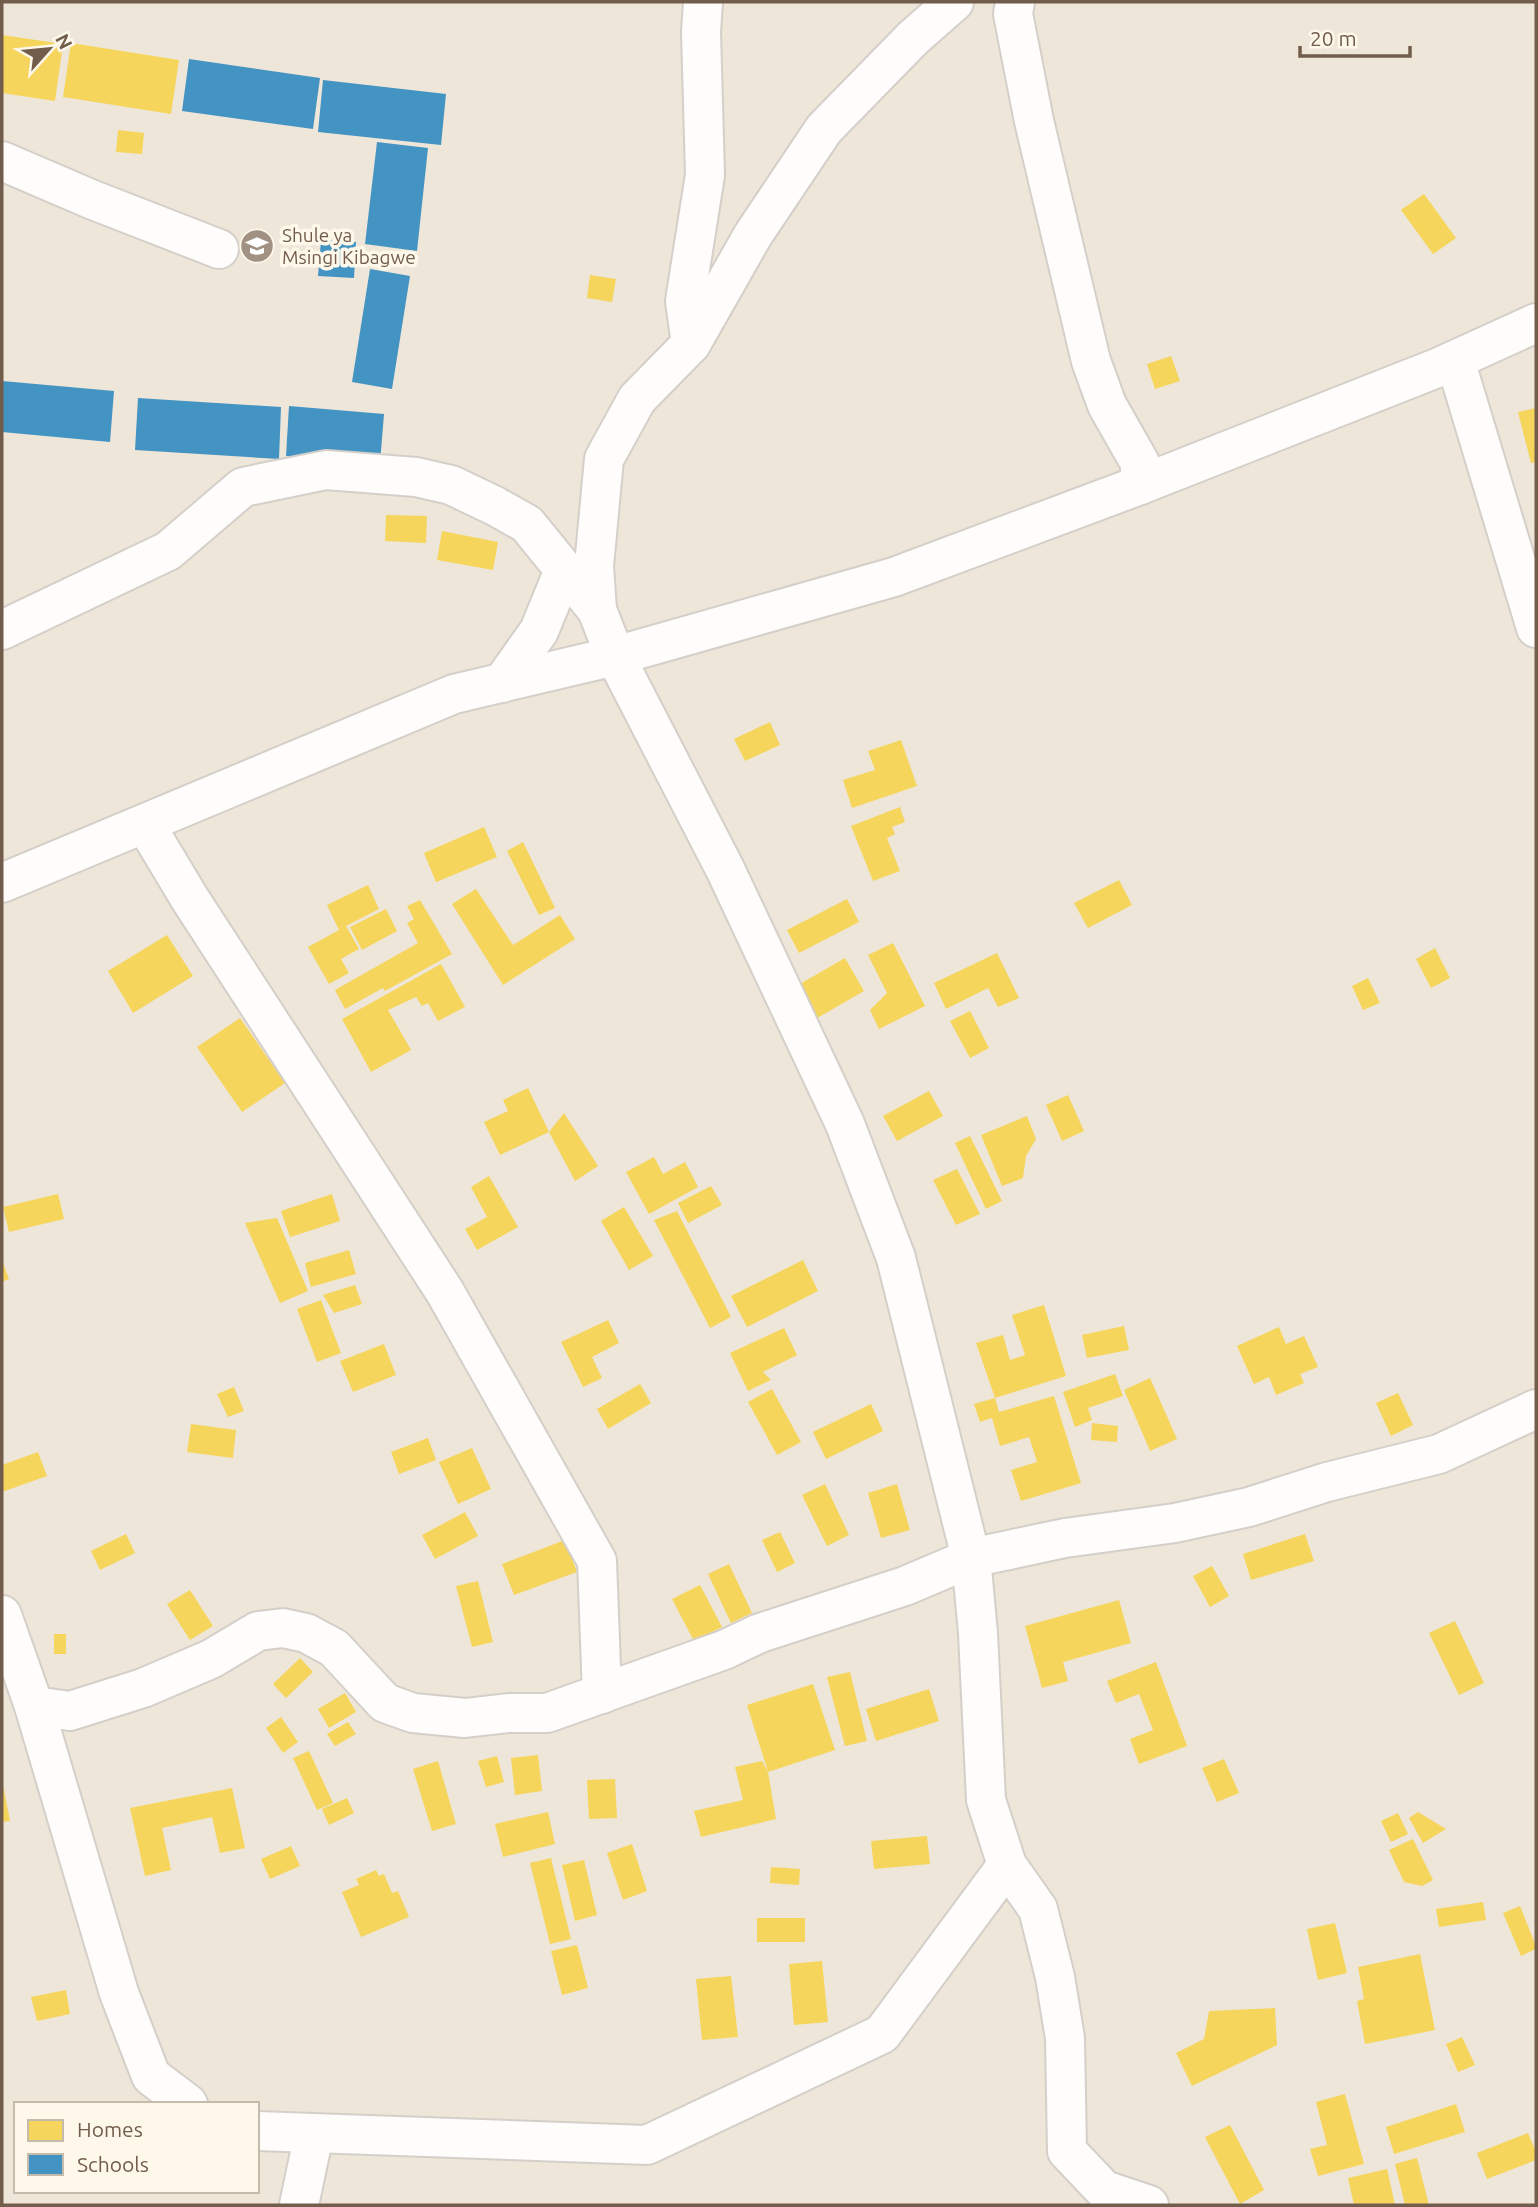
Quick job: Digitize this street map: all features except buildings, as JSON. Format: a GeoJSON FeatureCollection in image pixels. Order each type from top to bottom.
{"type":"FeatureCollection","features":[{"type":"Feature","properties":{"kind":"street"},"geometry":{"type":"LineString","coordinates":[[691,344],[685,301],[705,175],[701,32],[703,2]]}},
{"type":"Feature","properties":{"kind":"street"},"geometry":{"type":"LineString","coordinates":[[954,2],[913,38],[824,129],[753,235],[691,344],[638,399],[604,459],[594,566],[597,610],[615,656],[724,869],[845,1124],[896,1258],[971,1558],[978,1633],[986,1800],[1007,1865],[1038,1909],[1055,1977],[1065,2038],[1067,2151],[1104,2190],[1149,2205]]}},
{"type":"Feature","properties":{"kind":"street"},"geometry":{"type":"LineString","coordinates":[[1015,2],[1013,14],[1034,121],[1091,361],[1107,405],[1140,463],[1140,485]]}},
{"type":"Feature","properties":{"kind":"street"},"geometry":{"type":"LineString","coordinates":[[2,161],[219,249]]}},
{"type":"Feature","properties":{"kind":"street"},"geometry":{"type":"LineString","coordinates":[[2,883],[454,694],[615,656],[894,577],[1140,485],[1455,360],[1536,323]]}},
{"type":"Feature","properties":{"kind":"street"},"geometry":{"type":"LineString","coordinates":[[1455,360],[1536,628]]}},
{"type":"Feature","properties":{"kind":"street"},"geometry":{"type":"LineString","coordinates":[[2,630],[168,551],[243,487],[326,470],[416,477],[451,485],[527,524],[597,610]]}},
{"type":"Feature","properties":{"kind":"street"},"geometry":{"type":"LineString","coordinates":[[502,683],[539,631],[564,570]]}},
{"type":"Feature","properties":{"kind":"street"},"geometry":{"type":"LineString","coordinates":[[145,824],[197,910],[445,1292],[597,1562],[602,1694]]}},
{"type":"Feature","properties":{"kind":"street"},"geometry":{"type":"LineString","coordinates":[[34,1706],[70,1711],[155,1683],[211,1659],[258,1631],[283,1628],[306,1633],[334,1648],[385,1703],[413,1713],[465,1718],[508,1713],[547,1713],[724,1650],[760,1633],[905,1587],[971,1558],[1065,1538],[1175,1522],[1249,1507],[1327,1482],[1439,1454],[1536,1409]]}},
{"type":"Feature","properties":{"kind":"street"},"geometry":{"type":"LineString","coordinates":[[2,1615],[34,1706],[119,1993],[151,2076],[185,2102]]}},
{"type":"Feature","properties":{"kind":"street"},"geometry":{"type":"LineString","coordinates":[[259,2132],[647,2145],[882,2035],[1007,1865]]}},
{"type":"Feature","properties":{"kind":"street"},"geometry":{"type":"LineString","coordinates":[[299,2205],[314,2133]]}},
{"type":"Feature","properties":{"kind":"shaded area"},"geometry":{"type":"Polygon","coordinates":[[[2,2],[1536,2],[1536,2205],[2,2205],[2,2]]]}},
{"type":"Feature","properties":{"kind":"place","name":"Shule ya Msingi Kibagwe"},"geometry":{"type":"Point","coordinates":[257,246]}}]}
